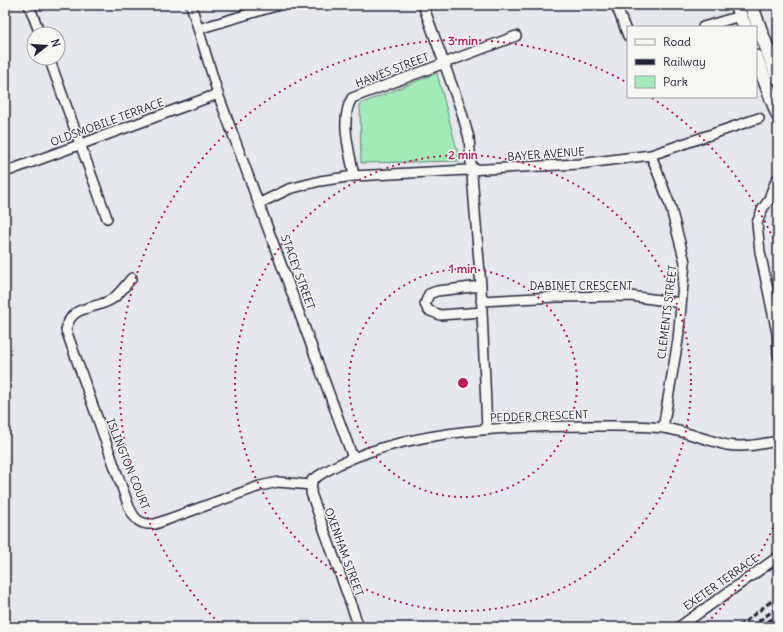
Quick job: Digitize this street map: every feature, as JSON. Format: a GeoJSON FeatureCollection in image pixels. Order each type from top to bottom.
{"type":"FeatureCollection","features":[{"type":"Feature","properties":{"kind":"main road"},"geometry":{"type":"LineString","coordinates":[[740,16],[752,8],[778,78]]}},
{"type":"Feature","properties":{"kind":"main road"},"geometry":{"type":"LineString","coordinates":[[757,60],[778,116]]}},
{"type":"Feature","properties":{"kind":"main road"},"geometry":{"type":"LineString","coordinates":[[775,197],[778,181]]}},
{"type":"Feature","properties":{"kind":"street"},"geometry":{"type":"LineString","coordinates":[[29,5],[37,26]]}},
{"type":"Feature","properties":{"kind":"street","name":"STACEY STREET"},"geometry":{"type":"LineString","coordinates":[[191,5],[218,94],[260,203],[353,458]]}},
{"type":"Feature","properties":{"kind":"street"},"geometry":{"type":"LineString","coordinates":[[198,29],[279,5]]}},
{"type":"Feature","properties":{"kind":"street"},"geometry":{"type":"LineString","coordinates":[[423,5],[461,110],[469,138],[481,286],[487,430]]}},
{"type":"Feature","properties":{"kind":"street"},"geometry":{"type":"LineString","coordinates":[[616,5],[627,33]]}},
{"type":"Feature","properties":{"kind":"street"},"geometry":{"type":"LineString","coordinates":[[706,26],[740,16]]}},
{"type":"Feature","properties":{"kind":"street","name":"HAWES STREET"},"geometry":{"type":"LineString","coordinates":[[354,176],[345,120],[347,107],[352,98],[516,36]]}},
{"type":"Feature","properties":{"kind":"street"},"geometry":{"type":"LineString","coordinates":[[51,66],[107,218]]}},
{"type":"Feature","properties":{"kind":"street","name":"OLDSMOBILE TERRACE"},"geometry":{"type":"LineString","coordinates":[[5,172],[218,94]]}},
{"type":"Feature","properties":{"kind":"street","name":"BAYER AVENUE"},"geometry":{"type":"LineString","coordinates":[[260,203],[289,189],[320,181],[354,176],[579,164],[651,155],[759,118]]}},
{"type":"Feature","properties":{"kind":"street","name":"CLEMENTS STREET"},"geometry":{"type":"LineString","coordinates":[[651,155],[670,205],[685,262],[678,340],[663,428]]}},
{"type":"Feature","properties":{"kind":"street"},"geometry":{"type":"LineString","coordinates":[[775,197],[763,208],[757,223],[760,252],[778,334],[778,355]]}},
{"type":"Feature","properties":{"kind":"street","name":"ISLINGTON COURT"},"geometry":{"type":"LineString","coordinates":[[132,278],[112,299],[76,312],[68,319],[66,330],[70,346],[133,514],[145,524],[155,524],[266,484],[288,482],[310,485]]}},
{"type":"Feature","properties":{"kind":"street"},"geometry":{"type":"LineString","coordinates":[[481,286],[437,291],[429,294],[425,304],[428,310],[440,315],[482,312]]}},
{"type":"Feature","properties":{"kind":"street","name":"DABINET CRESCENT"},"geometry":{"type":"LineString","coordinates":[[481,301],[557,297],[630,296],[681,303]]}},
{"type":"Feature","properties":{"kind":"street","name":"PEDDER CRESCENT"},"geometry":{"type":"LineString","coordinates":[[310,485],[312,480],[318,476],[353,458],[404,441],[487,430],[560,426],[663,428],[701,436],[728,445],[750,446],[778,441]]}},
{"type":"Feature","properties":{"kind":"street","name":"OXENHAM STREET"},"geometry":{"type":"LineString","coordinates":[[310,485],[313,501],[359,627]]}},
{"type":"Feature","properties":{"kind":"street","name":"EXETER TERRACE"},"geometry":{"type":"LineString","coordinates":[[679,627],[778,557]]}},
{"type":"Feature","properties":{"kind":"green space"},"geometry":{"type":"Polygon","coordinates":[[[437,73],[460,161],[361,163],[360,104],[437,73]]]}},
{"type":"Feature","properties":{"kind":"railway"},"geometry":{"type":"LineString","coordinates":[[738,627],[778,596]]}},
{"type":"Feature","properties":{"kind":"railway"},"geometry":{"type":"LineString","coordinates":[[751,627],[778,607]]}},
{"type":"Feature","properties":{"kind":"railway"},"geometry":{"type":"LineString","coordinates":[[760,627],[778,615]]}}]}
